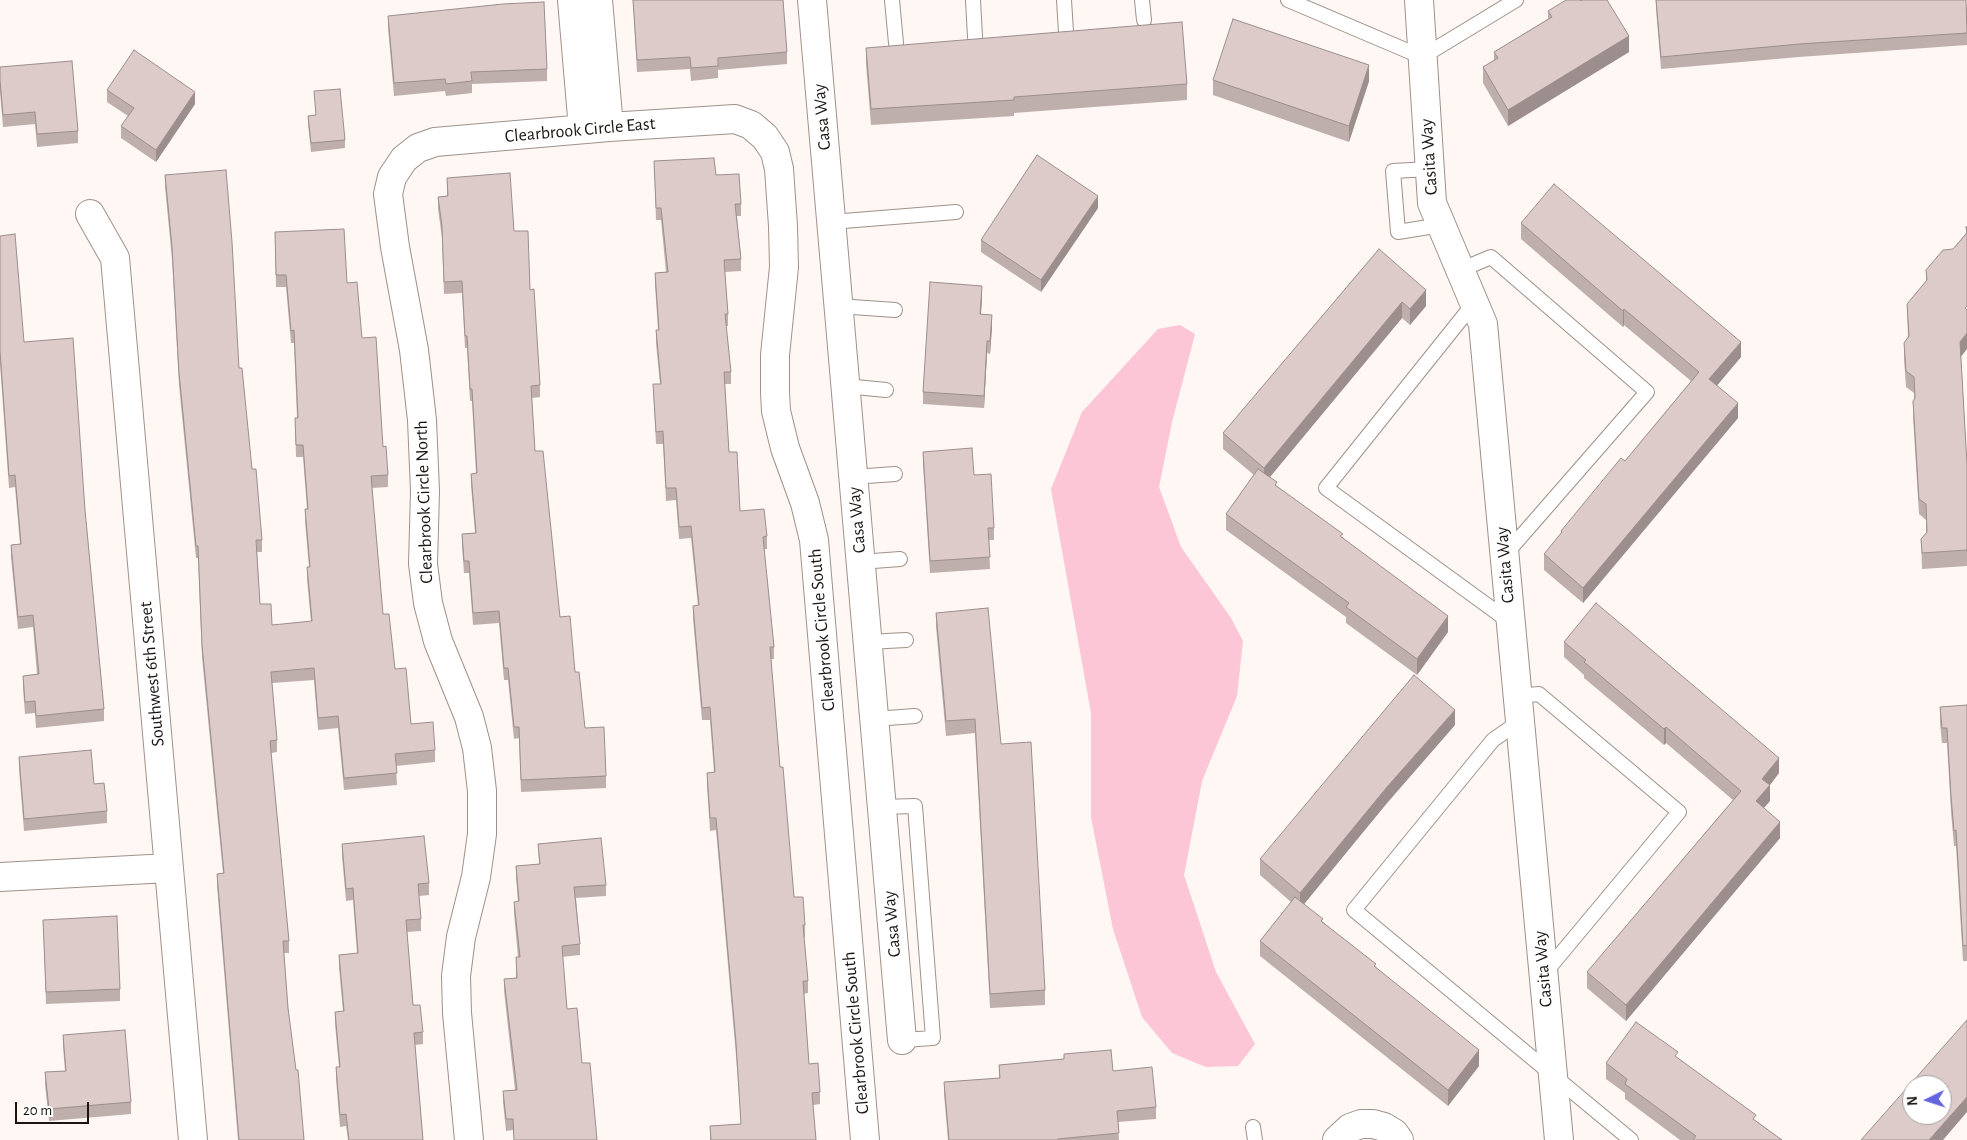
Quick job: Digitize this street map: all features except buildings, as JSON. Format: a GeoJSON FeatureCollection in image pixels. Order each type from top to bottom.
{"type":"FeatureCollection","features":[{"type":"Feature","properties":{"kind":"street"},"geometry":{"type":"LineString","coordinates":[[572,0],[596,128]]}},
{"type":"Feature","properties":{"kind":"street"},"geometry":{"type":"LineString","coordinates":[[596,128],[598,0]]}},
{"type":"Feature","properties":{"kind":"street","name":"Casa Way"},"geometry":{"type":"LineString","coordinates":[[812,0],[902,1040]]}},
{"type":"Feature","properties":{"kind":"street","name":"Casita Way"},"geometry":{"type":"LineString","coordinates":[[1419,0],[1432,203],[1482,324],[1559,1140]]}},
{"type":"Feature","properties":{"kind":"street","name":"Clearbrook Circle East"},"geometry":{"type":"LineString","coordinates":[[404,158],[418,148],[435,142],[596,128],[735,119],[752,125],[758,131]]}},
{"type":"Feature","properties":{"kind":"street","name":"Clearbrook Circle South"},"geometry":{"type":"LineString","coordinates":[[758,131],[765,136],[775,152],[779,169],[784,267],[775,355],[776,411],[785,448],[805,503],[814,540],[865,1140]]}},
{"type":"Feature","properties":{"kind":"street","name":"Clearbrook Circle North"},"geometry":{"type":"LineString","coordinates":[[404,158],[392,177],[388,194],[395,247],[414,350],[422,420],[424,491],[423,564],[428,603],[438,641],[469,717],[477,748],[482,791],[482,834],[476,877],[461,937],[456,976],[457,1013],[469,1140]]}},
{"type":"Feature","properties":{"kind":"street","name":"Southwest 6th Street"},"geometry":{"type":"LineString","coordinates":[[90,214],[115,258],[193,1140]]}},
{"type":"Feature","properties":{"kind":"street"},"geometry":{"type":"LineString","coordinates":[[0,877],[169,868]]}},
{"type":"Feature","properties":{"kind":"street"},"geometry":{"type":"LineString","coordinates":[[1337,1140],[1350,1128],[1361,1124],[1372,1124],[1384,1127],[1394,1133],[1399,1140]]}},
{"type":"Feature","properties":{"kind":"lane"},"geometry":{"type":"LineString","coordinates":[[892,0],[896,43]]}},
{"type":"Feature","properties":{"kind":"lane"},"geometry":{"type":"LineString","coordinates":[[973,0],[975,37]]}},
{"type":"Feature","properties":{"kind":"lane"},"geometry":{"type":"LineString","coordinates":[[1064,0],[1066,32]]}},
{"type":"Feature","properties":{"kind":"lane"},"geometry":{"type":"LineString","coordinates":[[1142,0],[1144,20]]}},
{"type":"Feature","properties":{"kind":"lane"},"geometry":{"type":"LineString","coordinates":[[1288,0],[1422,57],[1516,0]]}},
{"type":"Feature","properties":{"kind":"lane"},"geometry":{"type":"LineString","coordinates":[[1430,169],[1393,171],[1398,232],[1442,225]]}},
{"type":"Feature","properties":{"kind":"lane"},"geometry":{"type":"LineString","coordinates":[[831,222],[956,212]]}},
{"type":"Feature","properties":{"kind":"lane"},"geometry":{"type":"LineString","coordinates":[[1460,270],[1491,257],[1647,392],[1504,556]]}},
{"type":"Feature","properties":{"kind":"lane"},"geometry":{"type":"LineString","coordinates":[[1474,303],[1326,488],[1510,623]]}},
{"type":"Feature","properties":{"kind":"lane"},"geometry":{"type":"LineString","coordinates":[[838,306],[895,310]]}},
{"type":"Feature","properties":{"kind":"lane"},"geometry":{"type":"LineString","coordinates":[[845,386],[886,390]]}},
{"type":"Feature","properties":{"kind":"lane"},"geometry":{"type":"LineString","coordinates":[[853,477],[894,474]]}},
{"type":"Feature","properties":{"kind":"lane"},"geometry":{"type":"LineString","coordinates":[[860,562],[900,559]]}},
{"type":"Feature","properties":{"kind":"lane"},"geometry":{"type":"LineString","coordinates":[[867,642],[906,640]]}},
{"type":"Feature","properties":{"kind":"lane"},"geometry":{"type":"LineString","coordinates":[[1544,975],[1679,812],[1539,694],[1519,709],[1354,910],[1631,1140]]}},
{"type":"Feature","properties":{"kind":"lane"},"geometry":{"type":"LineString","coordinates":[[874,719],[915,716]]}},
{"type":"Feature","properties":{"kind":"shaded area"},"geometry":{"type":"Polygon","coordinates":[[[1180,325],[1195,334],[1172,422],[1159,487],[1181,547],[1231,618],[1243,641],[1237,696],[1202,781],[1184,875],[1216,972],[1255,1044],[1238,1066],[1206,1067],[1172,1053],[1142,1017],[1113,929],[1091,817],[1091,713],[1051,489],[1082,412],[1158,329],[1180,325]]]}}]}
